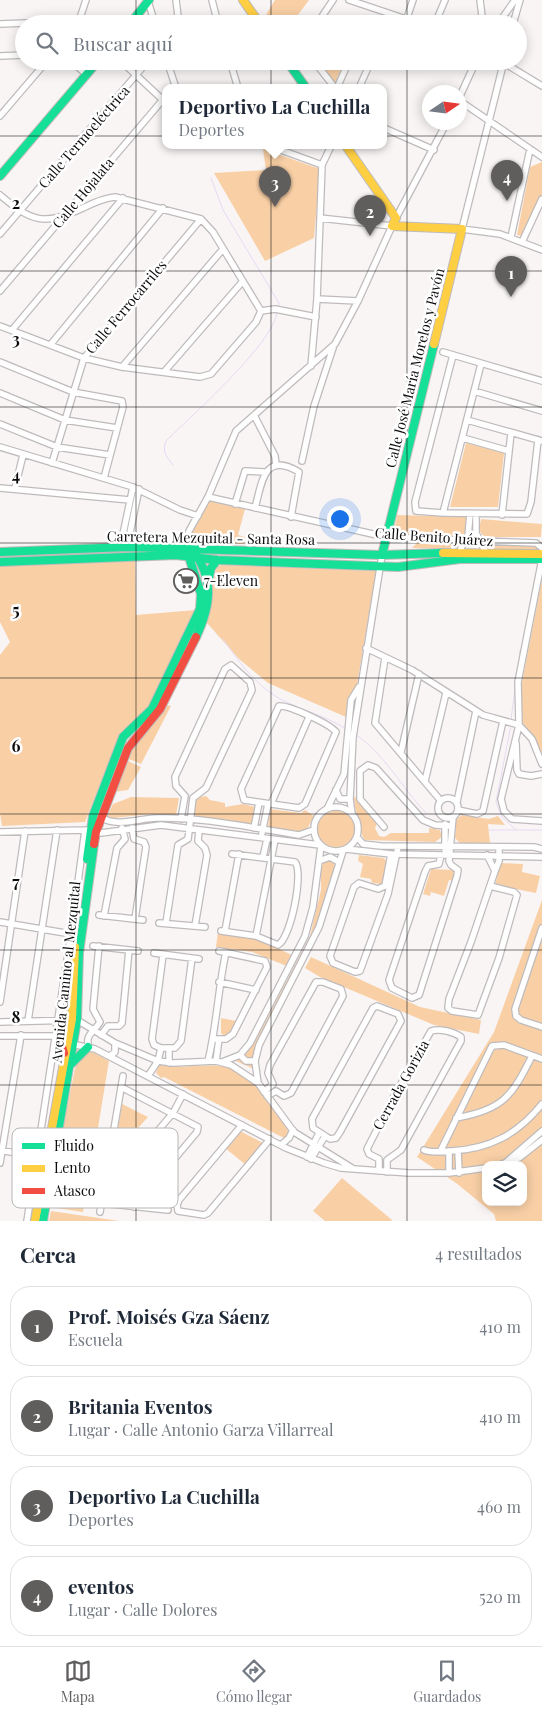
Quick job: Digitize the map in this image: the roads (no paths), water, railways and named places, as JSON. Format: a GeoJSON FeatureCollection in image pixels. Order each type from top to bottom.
{"type":"FeatureCollection","features":[{"type":"Feature","properties":{"kind":"main road"},"geometry":{"type":"LineString","coordinates":[[243,0],[254,15]]}},
{"type":"Feature","properties":{"kind":"main road"},"geometry":{"type":"LineString","coordinates":[[137,15],[149,1]]}},
{"type":"Feature","properties":{"kind":"main road"},"geometry":{"type":"LineString","coordinates":[[0,176],[90,70]]}},
{"type":"Feature","properties":{"kind":"main road"},"geometry":{"type":"LineString","coordinates":[[293,70],[303,84]]}},
{"type":"Feature","properties":{"kind":"main road"},"geometry":{"type":"LineString","coordinates":[[348,149],[396,218],[392,226],[462,229]]}},
{"type":"Feature","properties":{"kind":"main road","name":"Calle José María Morelos y Pavón"},"geometry":{"type":"LineString","coordinates":[[381,561],[462,229]]}},
{"type":"Feature","properties":{"kind":"main road","name":"Carretera Mezquital - Santa Rosa"},"geometry":{"type":"LineString","coordinates":[[0,552],[124,547],[381,561],[415,566],[487,556],[542,554]]}},
{"type":"Feature","properties":{"kind":"main road","name":"Carretera Mezquital - Santa Rosa"},"geometry":{"type":"LineString","coordinates":[[0,562],[188,550]]}},
{"type":"Feature","properties":{"kind":"main road","name":"Avenida Camino al Mezquital"},"geometry":{"type":"LineString","coordinates":[[55,1128],[74,1020],[90,831],[100,817],[128,748],[160,709],[204,622],[209,606],[208,584],[198,557],[188,550]]}},
{"type":"Feature","properties":{"kind":"main road","name":"Avenida Camino al Mezquital"},"geometry":{"type":"LineString","coordinates":[[74,1020],[72,963],[93,816],[123,738],[149,714],[156,703],[200,609],[201,594],[188,550]]}},
{"type":"Feature","properties":{"kind":"main road","name":"Carretera Mezquital - Santa Rosa"},"geometry":{"type":"LineString","coordinates":[[198,557],[217,560],[331,564],[352,560],[381,561],[460,552],[487,556],[542,559]]}},
{"type":"Feature","properties":{"kind":"main road"},"geometry":{"type":"LineString","coordinates":[[208,584],[211,568],[217,560]]}},
{"type":"Feature","properties":{"kind":"main road"},"geometry":{"type":"LineString","coordinates":[[60,1020],[69,1013],[69,982],[72,963]]}},
{"type":"Feature","properties":{"kind":"main road"},"geometry":{"type":"LineString","coordinates":[[57,1036],[67,1064],[80,1052],[89,1047]]}},
{"type":"Feature","properties":{"kind":"main road","name":"Avenida Camino al Mezquital"},"geometry":{"type":"LineString","coordinates":[[35,1221],[38,1208]]}},
{"type":"Feature","properties":{"kind":"main road","name":"Avenida Camino al Mezquital"},"geometry":{"type":"LineString","coordinates":[[43,1221],[44,1208]]}},
{"type":"Feature","properties":{"kind":"street"},"geometry":{"type":"LineString","coordinates":[[81,15],[86,0]]}},
{"type":"Feature","properties":{"kind":"street"},"geometry":{"type":"LineString","coordinates":[[176,0],[178,15]]}},
{"type":"Feature","properties":{"kind":"street"},"geometry":{"type":"LineString","coordinates":[[212,0],[216,15]]}},
{"type":"Feature","properties":{"kind":"street"},"geometry":{"type":"LineString","coordinates":[[323,15],[333,0]]}},
{"type":"Feature","properties":{"kind":"street"},"geometry":{"type":"LineString","coordinates":[[349,0],[389,15]]}},
{"type":"Feature","properties":{"kind":"street"},"geometry":{"type":"LineString","coordinates":[[407,15],[413,0]]}},
{"type":"Feature","properties":{"kind":"street"},"geometry":{"type":"LineString","coordinates":[[438,15],[444,0]]}},
{"type":"Feature","properties":{"kind":"street"},"geometry":{"type":"LineString","coordinates":[[480,0],[482,15]]}},
{"type":"Feature","properties":{"kind":"street"},"geometry":{"type":"LineString","coordinates":[[504,15],[515,0]]}},
{"type":"Feature","properties":{"kind":"street"},"geometry":{"type":"LineString","coordinates":[[516,15],[520,0]]}},
{"type":"Feature","properties":{"kind":"street"},"geometry":{"type":"LineString","coordinates":[[149,1],[153,15]]}},
{"type":"Feature","properties":{"kind":"street"},"geometry":{"type":"LineString","coordinates":[[0,24],[15,24]]}},
{"type":"Feature","properties":{"kind":"street"},"geometry":{"type":"LineString","coordinates":[[1,58],[15,56]]}},
{"type":"Feature","properties":{"kind":"street"},"geometry":{"type":"LineString","coordinates":[[0,116],[39,70]]}},
{"type":"Feature","properties":{"kind":"street"},"geometry":{"type":"LineString","coordinates":[[81,70],[86,74]]}},
{"type":"Feature","properties":{"kind":"street"},"geometry":{"type":"LineString","coordinates":[[130,70],[162,96]]}},
{"type":"Feature","properties":{"kind":"street","name":"Calle Termoeléctrica"},"geometry":{"type":"LineString","coordinates":[[0,234],[141,70]]}},
{"type":"Feature","properties":{"kind":"street"},"geometry":{"type":"LineString","coordinates":[[170,70],[174,84]]}},
{"type":"Feature","properties":{"kind":"street"},"geometry":{"type":"LineString","coordinates":[[233,70],[237,84]]}},
{"type":"Feature","properties":{"kind":"street"},"geometry":{"type":"LineString","coordinates":[[321,70],[333,84]]}},
{"type":"Feature","properties":{"kind":"street"},"geometry":{"type":"LineString","coordinates":[[338,84],[345,70]]}},
{"type":"Feature","properties":{"kind":"street"},"geometry":{"type":"LineString","coordinates":[[361,84],[367,70]]}},
{"type":"Feature","properties":{"kind":"street"},"geometry":{"type":"LineString","coordinates":[[465,85],[472,70]]}},
{"type":"Feature","properties":{"kind":"street","name":"Calle José María Morelos y Pavón"},"geometry":{"type":"LineString","coordinates":[[462,229],[502,70]]}},
{"type":"Feature","properties":{"kind":"street"},"geometry":{"type":"LineString","coordinates":[[516,70],[541,86],[542,78]]}},
{"type":"Feature","properties":{"kind":"street","name":"Calle Hojalata"},"geometry":{"type":"LineString","coordinates":[[0,291],[162,100]]}},
{"type":"Feature","properties":{"kind":"street"},"geometry":{"type":"LineString","coordinates":[[467,106],[542,157]]}},
{"type":"Feature","properties":{"kind":"street"},"geometry":{"type":"LineString","coordinates":[[387,129],[434,150]]}},
{"type":"Feature","properties":{"kind":"street"},"geometry":{"type":"LineString","coordinates":[[396,218],[443,130]]}},
{"type":"Feature","properties":{"kind":"street"},"geometry":{"type":"LineString","coordinates":[[511,237],[530,148]]}},
{"type":"Feature","properties":{"kind":"street"},"geometry":{"type":"LineString","coordinates":[[278,149],[322,165]]}},
{"type":"Feature","properties":{"kind":"street"},"geometry":{"type":"LineString","coordinates":[[311,366],[317,299],[322,165],[330,149]]}},
{"type":"Feature","properties":{"kind":"street"},"geometry":{"type":"LineString","coordinates":[[0,195],[20,212],[36,220],[45,221],[63,217],[103,199],[123,198],[201,219],[208,225],[261,311]]}},
{"type":"Feature","properties":{"kind":"street"},"geometry":{"type":"LineString","coordinates":[[12,330],[123,198]]}},
{"type":"Feature","properties":{"kind":"street"},"geometry":{"type":"LineString","coordinates":[[522,242],[542,199]]}},
{"type":"Feature","properties":{"kind":"street"},"geometry":{"type":"LineString","coordinates":[[51,344],[163,208]]}},
{"type":"Feature","properties":{"kind":"street"},"geometry":{"type":"LineString","coordinates":[[302,461],[314,406],[335,344],[358,301],[392,226],[320,218]]}},
{"type":"Feature","properties":{"kind":"street","name":"Calle Ferrocarriles"},"geometry":{"type":"LineString","coordinates":[[52,463],[84,358],[201,219]]}},
{"type":"Feature","properties":{"kind":"street"},"geometry":{"type":"LineString","coordinates":[[462,229],[511,237],[542,250]]}},
{"type":"Feature","properties":{"kind":"street"},"geometry":{"type":"LineString","coordinates":[[122,367],[223,249]]}},
{"type":"Feature","properties":{"kind":"street"},"geometry":{"type":"LineString","coordinates":[[164,372],[243,281]]}},
{"type":"Feature","properties":{"kind":"street"},"geometry":{"type":"LineString","coordinates":[[317,299],[358,301]]}},
{"type":"Feature","properties":{"kind":"street"},"geometry":{"type":"LineString","coordinates":[[261,311],[278,309],[316,317]]}},
{"type":"Feature","properties":{"kind":"street"},"geometry":{"type":"LineString","coordinates":[[0,326],[84,358],[122,367],[206,376],[215,369],[256,322],[261,311]]}},
{"type":"Feature","properties":{"kind":"street"},"geometry":{"type":"LineString","coordinates":[[188,550],[189,531],[208,498],[236,431],[335,344]]}},
{"type":"Feature","properties":{"kind":"street"},"geometry":{"type":"LineString","coordinates":[[443,352],[542,381]]}},
{"type":"Feature","properties":{"kind":"street"},"geometry":{"type":"LineString","coordinates":[[453,355],[415,502],[415,509],[418,512],[528,514],[540,440],[467,420]]}},
{"type":"Feature","properties":{"kind":"street"},"geometry":{"type":"LineString","coordinates":[[0,362],[73,392],[119,400],[123,404],[104,478]]}},
{"type":"Feature","properties":{"kind":"street"},"geometry":{"type":"LineString","coordinates":[[443,513],[481,364]]}},
{"type":"Feature","properties":{"kind":"street"},"geometry":{"type":"LineString","coordinates":[[474,392],[542,411]]}},
{"type":"Feature","properties":{"kind":"street"},"geometry":{"type":"LineString","coordinates":[[0,393],[65,420],[117,428]]}},
{"type":"Feature","properties":{"kind":"street"},"geometry":{"type":"LineString","coordinates":[[254,415],[275,456],[276,465]]}},
{"type":"Feature","properties":{"kind":"street"},"geometry":{"type":"LineString","coordinates":[[0,424],[57,447],[110,455]]}},
{"type":"Feature","properties":{"kind":"street"},"geometry":{"type":"LineString","coordinates":[[502,515],[511,433]]}},
{"type":"Feature","properties":{"kind":"street"},"geometry":{"type":"LineString","coordinates":[[463,438],[509,451]]}},
{"type":"Feature","properties":{"kind":"street"},"geometry":{"type":"LineString","coordinates":[[0,447],[136,488],[180,510],[198,516]]}},
{"type":"Feature","properties":{"kind":"street"},"geometry":{"type":"LineString","coordinates":[[15,488],[23,454]]}},
{"type":"Feature","properties":{"kind":"street"},"geometry":{"type":"LineString","coordinates":[[235,504],[245,471],[265,472],[276,465],[298,471],[299,474],[291,517]]}},
{"type":"Feature","properties":{"kind":"street"},"geometry":{"type":"LineString","coordinates":[[255,508],[265,472]]}},
{"type":"Feature","properties":{"kind":"street"},"geometry":{"type":"LineString","coordinates":[[0,488],[130,500]]}},
{"type":"Feature","properties":{"kind":"street"},"geometry":{"type":"LineString","coordinates":[[128,529],[130,500],[136,488]]}},
{"type":"Feature","properties":{"kind":"street"},"geometry":{"type":"LineString","coordinates":[[124,547],[136,488]]}},
{"type":"Feature","properties":{"kind":"street","name":"Calle Benito Juárez"},"geometry":{"type":"LineString","coordinates":[[208,498],[386,537],[536,543],[542,548]]}},
{"type":"Feature","properties":{"kind":"street"},"geometry":{"type":"LineString","coordinates":[[460,552],[466,540],[473,514]]}},
{"type":"Feature","properties":{"kind":"street"},"geometry":{"type":"LineString","coordinates":[[473,514],[476,533],[487,556]]}},
{"type":"Feature","properties":{"kind":"street"},"geometry":{"type":"LineString","coordinates":[[458,810],[477,814],[483,811],[511,723],[542,559]]}},
{"type":"Feature","properties":{"kind":"street","name":"Calle José María Morelos y Pavón"},"geometry":{"type":"LineString","coordinates":[[327,808],[345,767],[381,561]]}},
{"type":"Feature","properties":{"kind":"street"},"geometry":{"type":"LineString","coordinates":[[366,648],[419,674],[476,711],[511,723],[532,739],[542,764]]}},
{"type":"Feature","properties":{"kind":"street"},"geometry":{"type":"LineString","coordinates":[[385,658],[375,723],[441,801]]}},
{"type":"Feature","properties":{"kind":"street"},"geometry":{"type":"LineString","coordinates":[[181,819],[185,794],[176,786],[175,780],[226,666],[233,666],[250,682],[252,687],[206,788],[194,796],[188,839],[178,846],[162,923],[205,927]]}},
{"type":"Feature","properties":{"kind":"street"},"geometry":{"type":"LineString","coordinates":[[401,752],[419,674]]}},
{"type":"Feature","properties":{"kind":"street"},"geometry":{"type":"LineString","coordinates":[[425,781],[446,693]]}},
{"type":"Feature","properties":{"kind":"street"},"geometry":{"type":"LineString","coordinates":[[284,706],[310,717],[336,732],[305,804],[299,808],[244,800],[241,796],[241,789],[278,707],[284,706]]}},
{"type":"Feature","properties":{"kind":"street"},"geometry":{"type":"LineString","coordinates":[[445,855],[450,864],[458,870],[457,876],[440,936],[417,997],[412,998],[398,992],[389,984],[428,866],[440,864],[448,847],[453,817],[458,810],[457,802],[476,711]]}},
{"type":"Feature","properties":{"kind":"street"},"geometry":{"type":"LineString","coordinates":[[263,857],[263,830],[269,804],[310,717]]}},
{"type":"Feature","properties":{"kind":"street"},"geometry":{"type":"LineString","coordinates":[[511,723],[519,774],[531,776],[542,774]]}},
{"type":"Feature","properties":{"kind":"street","name":"Calle José María Morelos y Pavón"},"geometry":{"type":"LineString","coordinates":[[350,736],[350,799],[352,814]]}},
{"type":"Feature","properties":{"kind":"street"},"geometry":{"type":"LineString","coordinates":[[515,741],[502,792],[502,805],[512,819],[542,821]]}},
{"type":"Feature","properties":{"kind":"street"},"geometry":{"type":"LineString","coordinates":[[384,828],[359,796],[360,771],[368,765],[376,768],[423,820],[452,826]]}},
{"type":"Feature","properties":{"kind":"street"},"geometry":{"type":"LineString","coordinates":[[336,790],[340,799],[350,799]]}},
{"type":"Feature","properties":{"kind":"street"},"geometry":{"type":"LineString","coordinates":[[448,847],[444,817],[438,809],[441,801],[449,798],[457,802]]}},
{"type":"Feature","properties":{"kind":"street"},"geometry":{"type":"LineString","coordinates":[[254,828],[259,802]]}},
{"type":"Feature","properties":{"kind":"street"},"geometry":{"type":"LineString","coordinates":[[219,1062],[240,1055],[257,1032],[305,936],[313,907],[319,862],[320,846],[313,830],[316,818],[327,808],[339,807],[352,814],[358,824],[357,837],[360,842],[367,845],[542,850]]}},
{"type":"Feature","properties":{"kind":"street"},"geometry":{"type":"LineString","coordinates":[[100,817],[109,821],[121,822],[155,818],[181,819],[298,835],[313,830]]}},
{"type":"Feature","properties":{"kind":"street"},"geometry":{"type":"LineString","coordinates":[[444,817],[453,817]]}},
{"type":"Feature","properties":{"kind":"street"},"geometry":{"type":"LineString","coordinates":[[121,822],[125,839],[117,848],[102,916],[143,920]]}},
{"type":"Feature","properties":{"kind":"street"},"geometry":{"type":"LineString","coordinates":[[0,832],[123,830],[156,825],[320,846],[331,851],[542,857]]}},
{"type":"Feature","properties":{"kind":"street"},"geometry":{"type":"LineString","coordinates":[[132,828],[134,839],[144,842],[146,847],[135,919]]}},
{"type":"Feature","properties":{"kind":"street"},"geometry":{"type":"LineString","coordinates":[[28,1021],[57,830]]}},
{"type":"Feature","properties":{"kind":"street"},"geometry":{"type":"LineString","coordinates":[[195,926],[208,856],[206,848],[198,841],[199,830]]}},
{"type":"Feature","properties":{"kind":"street"},"geometry":{"type":"LineString","coordinates":[[0,1002],[25,831]]}},
{"type":"Feature","properties":{"kind":"street"},"geometry":{"type":"LineString","coordinates":[[42,1128],[60,1020],[71,934],[90,831]]}},
{"type":"Feature","properties":{"kind":"street"},"geometry":{"type":"LineString","coordinates":[[258,1083],[255,1061],[264,1035],[319,927],[344,850],[357,837]]}},
{"type":"Feature","properties":{"kind":"street"},"geometry":{"type":"LineString","coordinates":[[256,936],[275,840]]}},
{"type":"Feature","properties":{"kind":"street"},"geometry":{"type":"LineString","coordinates":[[378,889],[385,884],[398,847]]}},
{"type":"Feature","properties":{"kind":"street"},"geometry":{"type":"LineString","coordinates":[[490,886],[514,892],[517,895],[499,958],[479,1014],[475,1016],[452,1012],[448,1008],[449,1000],[495,871],[500,855],[499,848]]}},
{"type":"Feature","properties":{"kind":"street"},"geometry":{"type":"LineString","coordinates":[[235,854],[263,857],[292,861],[298,866],[293,911],[281,944],[276,945],[256,936],[223,931],[235,854]]}},
{"type":"Feature","properties":{"kind":"street"},"geometry":{"type":"LineString","coordinates":[[388,894],[378,889],[357,884],[330,956],[331,961],[355,972],[360,971],[388,894],[394,854]]}},
{"type":"Feature","properties":{"kind":"street"},"geometry":{"type":"LineString","coordinates":[[487,855],[495,871]]}},
{"type":"Feature","properties":{"kind":"street"},"geometry":{"type":"LineString","coordinates":[[319,862],[330,857],[339,862]]}},
{"type":"Feature","properties":{"kind":"street"},"geometry":{"type":"LineString","coordinates":[[0,922],[71,934]]}},
{"type":"Feature","properties":{"kind":"street"},"geometry":{"type":"LineString","coordinates":[[542,928],[516,1009],[516,1016],[521,1020],[542,1027]]}},
{"type":"Feature","properties":{"kind":"street"},"geometry":{"type":"LineString","coordinates":[[89,1047],[88,1040],[100,1022],[94,1009],[96,946],[138,951]]}},
{"type":"Feature","properties":{"kind":"street"},"geometry":{"type":"LineString","coordinates":[[101,1035],[108,1026],[119,1026],[122,1023],[129,950]]}},
{"type":"Feature","properties":{"kind":"street"},"geometry":{"type":"LineString","coordinates":[[216,1039],[226,1040],[233,1034],[267,969],[266,962],[223,952],[219,982],[216,1039],[219,1062]]}},
{"type":"Feature","properties":{"kind":"street"},"geometry":{"type":"LineString","coordinates":[[154,953],[195,958],[182,1041],[178,1046],[170,1048],[161,1048],[154,1045],[152,1039],[162,954]]}},
{"type":"Feature","properties":{"kind":"street"},"geometry":{"type":"LineString","coordinates":[[320,981],[341,989],[343,996],[291,1093],[284,1096],[279,1092],[266,1094],[273,1085],[268,1073],[270,1065],[316,982],[320,981]]}},
{"type":"Feature","properties":{"kind":"street"},"geometry":{"type":"LineString","coordinates":[[219,982],[256,990]]}},
{"type":"Feature","properties":{"kind":"street"},"geometry":{"type":"LineString","coordinates":[[380,1006],[398,1014],[402,1019],[400,1025],[340,1132],[334,1139],[322,1134],[311,1126],[312,1119],[373,1008],[380,1006]]}},
{"type":"Feature","properties":{"kind":"street"},"geometry":{"type":"LineString","coordinates":[[0,1022],[74,1020],[115,1043],[158,1060],[169,1063],[219,1062],[240,1069],[258,1083],[293,1130],[315,1146],[352,1168]]}},
{"type":"Feature","properties":{"kind":"street","name":"Cerrada Gorizia"},"geometry":{"type":"LineString","coordinates":[[379,1171],[380,1161],[377,1156],[367,1151],[370,1141],[432,1031],[438,1030],[459,1035],[461,1041],[401,1150],[387,1162],[387,1172]]}},
{"type":"Feature","properties":{"kind":"street"},"geometry":{"type":"LineString","coordinates":[[0,1163],[21,1035]]}},
{"type":"Feature","properties":{"kind":"street"},"geometry":{"type":"LineString","coordinates":[[0,1036],[57,1036],[71,1043],[89,1047],[110,1056],[182,1096],[281,1145],[309,1158],[341,1168],[410,1173],[450,1173],[482,1169]]}},
{"type":"Feature","properties":{"kind":"street"},"geometry":{"type":"LineString","coordinates":[[208,1061],[216,1039]]}},
{"type":"Feature","properties":{"kind":"street"},"geometry":{"type":"LineString","coordinates":[[110,1056],[115,1052],[115,1043]]}},
{"type":"Feature","properties":{"kind":"street"},"geometry":{"type":"LineString","coordinates":[[440,1152],[489,1049],[496,1044],[542,1059]]}},
{"type":"Feature","properties":{"kind":"street"},"geometry":{"type":"LineString","coordinates":[[148,1076],[158,1060],[161,1048]]}},
{"type":"Feature","properties":{"kind":"street"},"geometry":{"type":"LineString","coordinates":[[169,1063],[170,1048]]}},
{"type":"Feature","properties":{"kind":"street"},"geometry":{"type":"LineString","coordinates":[[240,1055],[246,1061],[255,1061]]}},
{"type":"Feature","properties":{"kind":"street"},"geometry":{"type":"LineString","coordinates":[[456,1118],[475,1115],[497,1106],[521,1079],[532,1056]]}},
{"type":"Feature","properties":{"kind":"street"},"geometry":{"type":"LineString","coordinates":[[114,1128],[123,1076]]}},
{"type":"Feature","properties":{"kind":"street"},"geometry":{"type":"LineString","coordinates":[[121,1087],[196,1125],[196,1132],[178,1154]]}},
{"type":"Feature","properties":{"kind":"street"},"geometry":{"type":"LineString","coordinates":[[160,1128],[173,1112],[182,1096]]}},
{"type":"Feature","properties":{"kind":"street"},"geometry":{"type":"LineString","coordinates":[[424,1150],[440,1152],[458,1150],[484,1146],[503,1139],[530,1118],[542,1104]]}},
{"type":"Feature","properties":{"kind":"street"},"geometry":{"type":"LineString","coordinates":[[178,1204],[179,1200],[242,1125]]}},
{"type":"Feature","properties":{"kind":"street"},"geometry":{"type":"LineString","coordinates":[[281,1145],[288,1140],[293,1130]]}},
{"type":"Feature","properties":{"kind":"street"},"geometry":{"type":"LineString","coordinates":[[506,1161],[542,1132]]}},
{"type":"Feature","properties":{"kind":"street"},"geometry":{"type":"LineString","coordinates":[[309,1158],[322,1134]]}},
{"type":"Feature","properties":{"kind":"street"},"geometry":{"type":"LineString","coordinates":[[177,1208],[184,1213],[208,1214],[270,1139]]}},
{"type":"Feature","properties":{"kind":"street"},"geometry":{"type":"LineString","coordinates":[[510,1161],[519,1158],[542,1140]]}},
{"type":"Feature","properties":{"kind":"street"},"geometry":{"type":"LineString","coordinates":[[458,1150],[459,1172]]}},
{"type":"Feature","properties":{"kind":"street"},"geometry":{"type":"LineString","coordinates":[[449,1151],[450,1173]]}},
{"type":"Feature","properties":{"kind":"street"},"geometry":{"type":"LineString","coordinates":[[26,1221],[28,1208]]}},
{"type":"Feature","properties":{"kind":"street"},"geometry":{"type":"LineString","coordinates":[[100,1212],[101,1208]]}},
{"type":"Feature","properties":{"kind":"street"},"geometry":{"type":"LineString","coordinates":[[145,1208],[168,1210]]}},
{"type":"Feature","properties":{"kind":"waterway"},"geometry":{"type":"LineString","coordinates":[[211,178],[223,210],[279,303],[278,307]]}},
{"type":"Feature","properties":{"kind":"waterway"},"geometry":{"type":"LineString","coordinates":[[173,465],[165,454],[166,441],[247,361],[272,327],[277,313]]}},
{"type":"Feature","properties":{"kind":"waterway"},"geometry":{"type":"LineString","coordinates":[[223,639],[261,686],[281,700],[346,729]]}},
{"type":"Feature","properties":{"kind":"waterway"},"geometry":{"type":"LineString","coordinates":[[519,665],[520,651]]}},
{"type":"Feature","properties":{"kind":"waterway"},"geometry":{"type":"LineString","coordinates":[[511,720],[515,689]]}},
{"type":"Feature","properties":{"kind":"waterway"},"geometry":{"type":"LineString","coordinates":[[511,725],[496,802],[502,817],[516,830]]}},
{"type":"Feature","properties":{"kind":"waterway"},"geometry":{"type":"LineString","coordinates":[[356,735],[366,742],[384,761],[426,813]]}},
{"type":"Feature","properties":{"kind":"waterway"},"geometry":{"type":"LineString","coordinates":[[489,830],[542,830]]}},
{"type":"Feature","properties":{"kind":"place","name":"eventos"},"geometry":{"type":"Point","coordinates":[507,201]}},
{"type":"Feature","properties":{"kind":"place","name":"Deportivo La Cuchilla"},"geometry":{"type":"Point","coordinates":[275,207]}},
{"type":"Feature","properties":{"kind":"place","name":"Britania Eventos"},"geometry":{"type":"Point","coordinates":[370,236]}},
{"type":"Feature","properties":{"kind":"place","name":"Prof. Moisés Gza Sáenz"},"geometry":{"type":"Point","coordinates":[511,297]}},
{"type":"Feature","properties":{"kind":"place","name":"7-Eleven"},"geometry":{"type":"Point","coordinates":[186,581]}}]}
